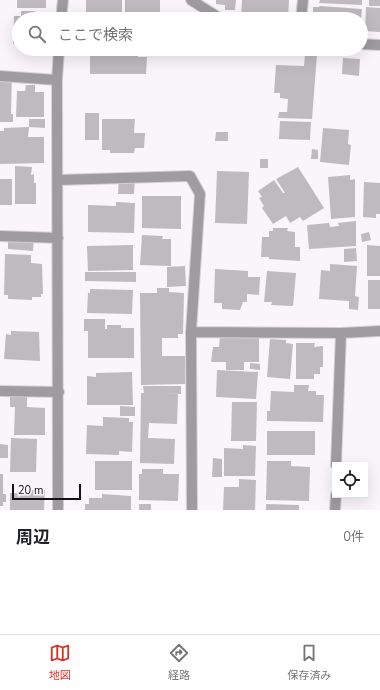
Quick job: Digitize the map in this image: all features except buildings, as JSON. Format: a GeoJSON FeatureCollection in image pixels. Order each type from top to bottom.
{"type":"FeatureCollection","features":[{"type":"Feature","properties":{"kind":"street"},"geometry":{"type":"LineString","coordinates":[[62,12],[63,0]]}},
{"type":"Feature","properties":{"kind":"street"},"geometry":{"type":"LineString","coordinates":[[191,0],[210,12]]}},
{"type":"Feature","properties":{"kind":"street"},"geometry":{"type":"LineString","coordinates":[[302,12],[303,0]]}},
{"type":"Feature","properties":{"kind":"street"},"geometry":{"type":"LineString","coordinates":[[368,44],[380,45]]}},
{"type":"Feature","properties":{"kind":"street"},"geometry":{"type":"LineString","coordinates":[[58,510],[59,392],[57,80],[59,56]]}},
{"type":"Feature","properties":{"kind":"street"},"geometry":{"type":"LineString","coordinates":[[0,76],[57,80]]}},
{"type":"Feature","properties":{"kind":"street"},"geometry":{"type":"LineString","coordinates":[[58,180],[190,176],[200,194],[191,332],[192,510]]}},
{"type":"Feature","properties":{"kind":"street"},"geometry":{"type":"LineString","coordinates":[[0,236],[58,238]]}},
{"type":"Feature","properties":{"kind":"street"},"geometry":{"type":"LineString","coordinates":[[191,332],[341,333],[380,331]]}},
{"type":"Feature","properties":{"kind":"street"},"geometry":{"type":"LineString","coordinates":[[336,462],[341,333]]}},
{"type":"Feature","properties":{"kind":"street"},"geometry":{"type":"LineString","coordinates":[[0,391],[59,392]]}},
{"type":"Feature","properties":{"kind":"street"},"geometry":{"type":"LineString","coordinates":[[335,510],[336,498]]}}]}
